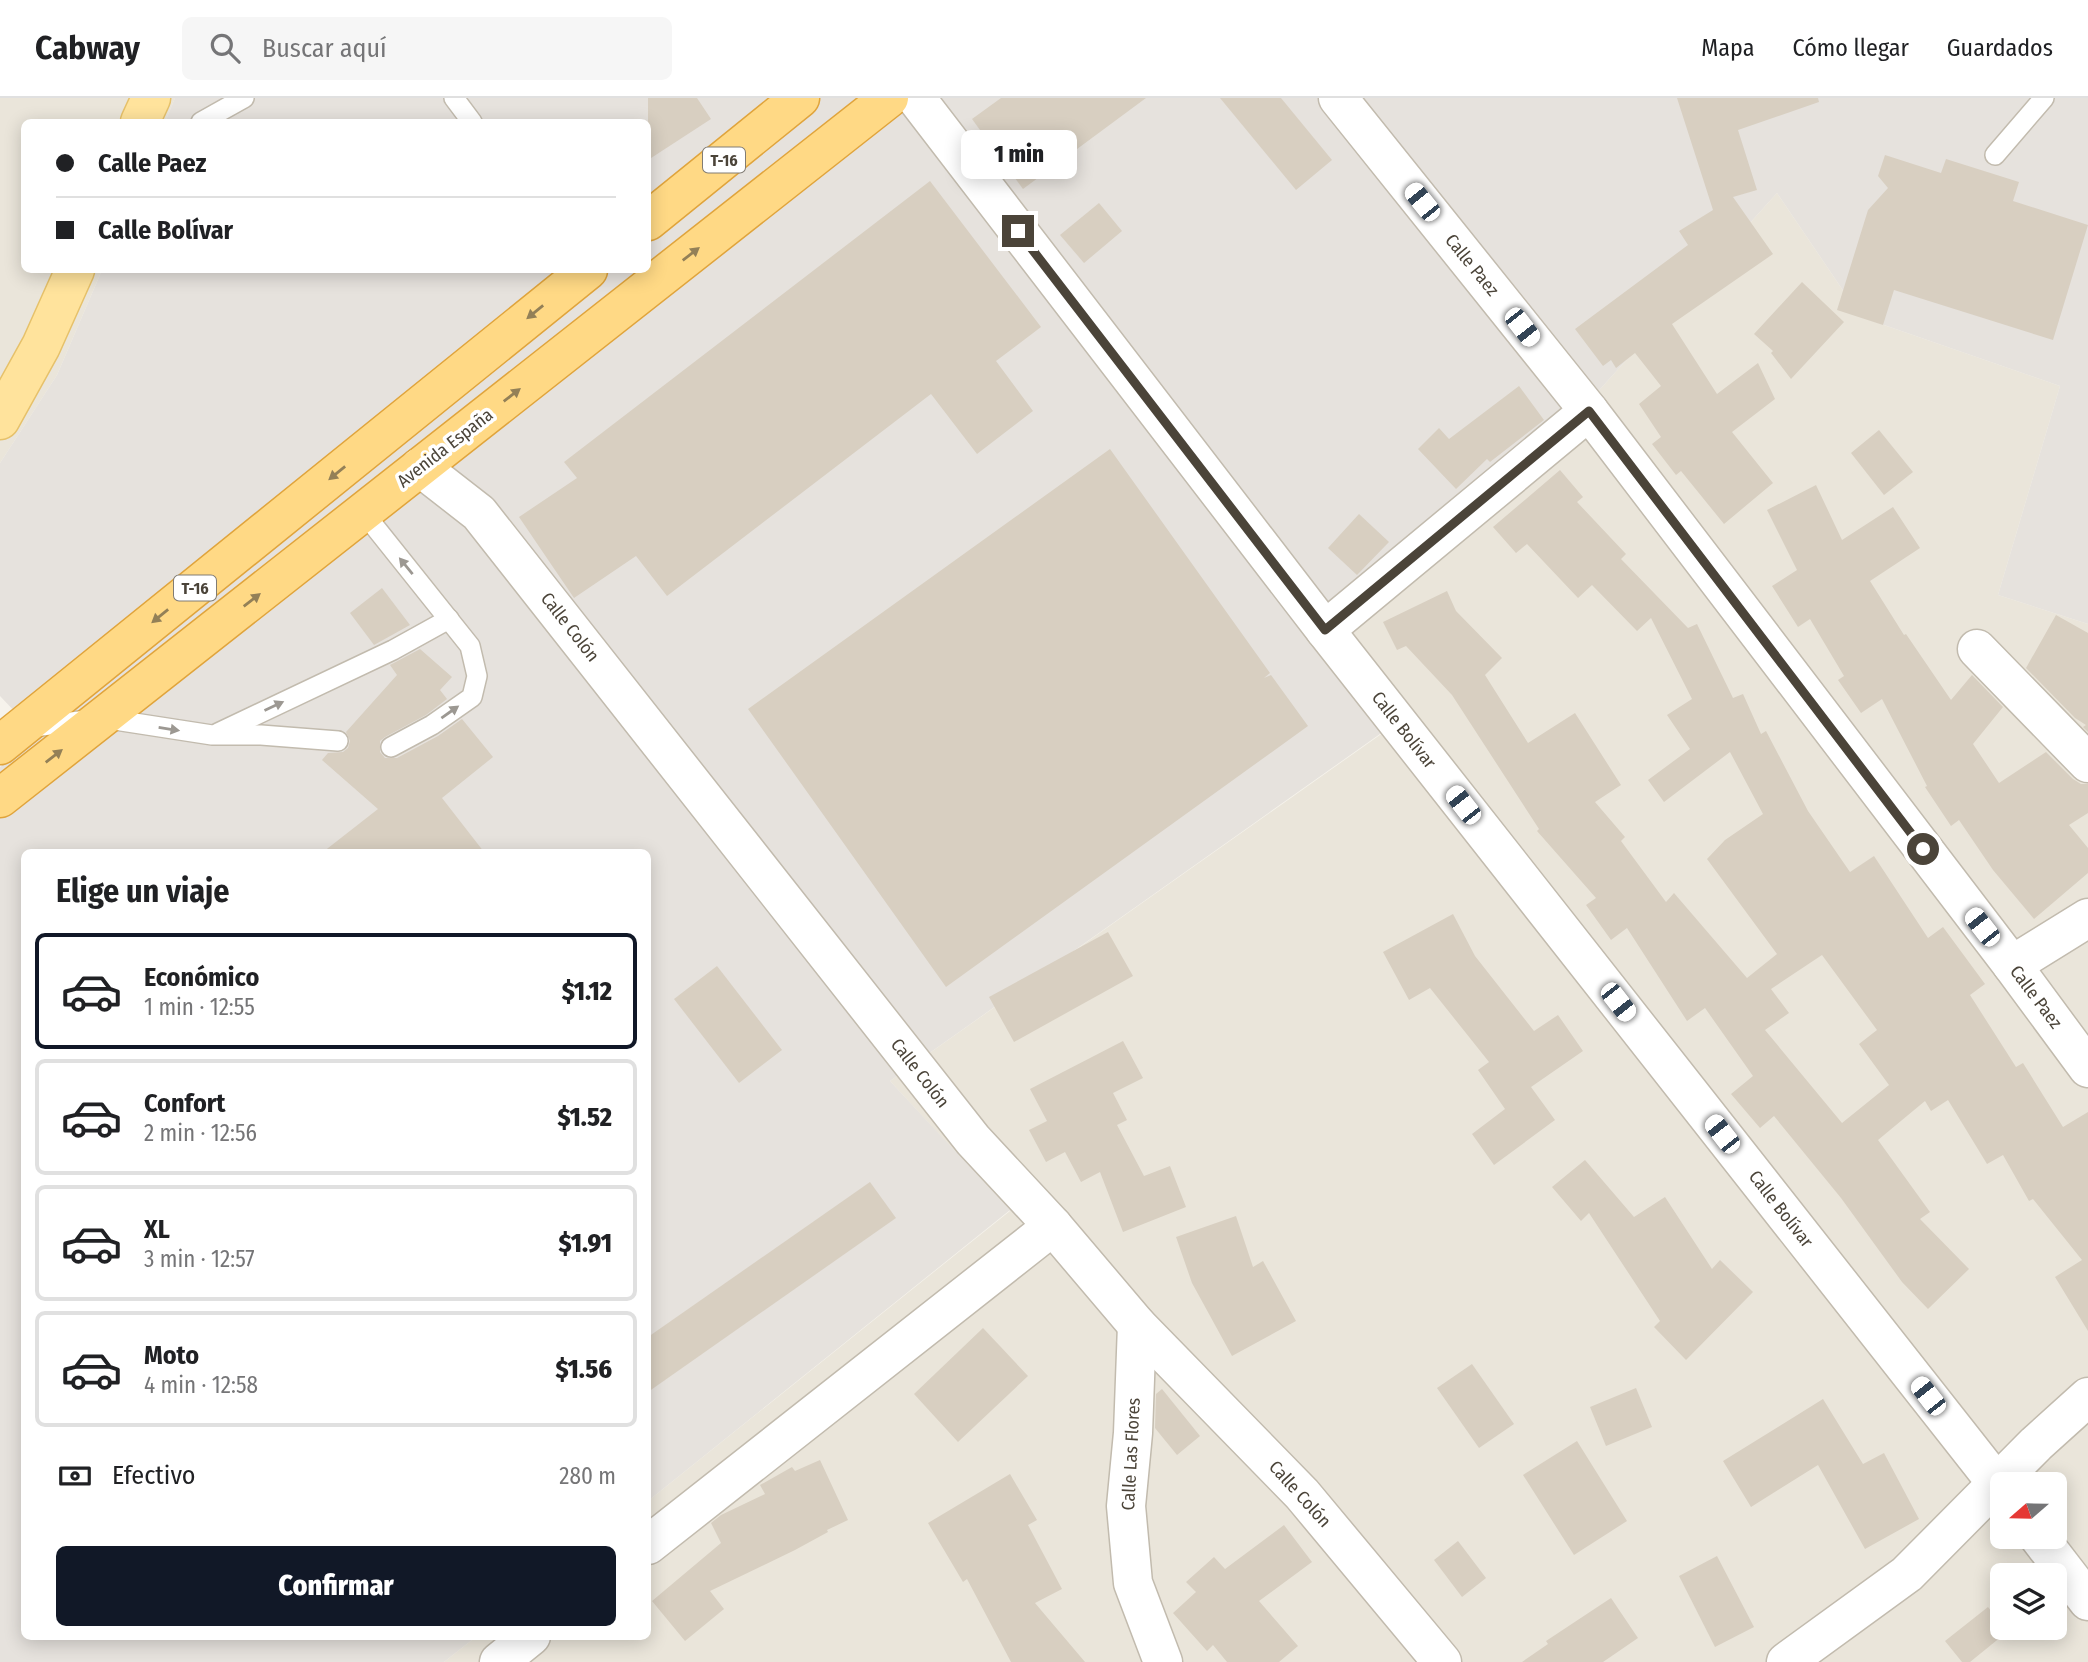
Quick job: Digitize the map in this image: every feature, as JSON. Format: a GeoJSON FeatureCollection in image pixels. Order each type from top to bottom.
{"type":"FeatureCollection","features":[{"type":"Feature","properties":{"kind":"highway","name":"T-16"},"geometry":{"type":"LineString","coordinates":[[651,219],[800,98]]}},
{"type":"Feature","properties":{"kind":"highway","name":"Avenida España"},"geometry":{"type":"LineString","coordinates":[[0,798],[889,98]]}},
{"type":"Feature","properties":{"kind":"highway","name":"T-16"},"geometry":{"type":"LineString","coordinates":[[7,727],[584,273]]}},
{"type":"Feature","properties":{"kind":"main road"},"geometry":{"type":"LineString","coordinates":[[141,119],[150,98]]}},
{"type":"Feature","properties":{"kind":"main road"},"geometry":{"type":"LineString","coordinates":[[0,420],[41,346],[74,273]]}},
{"type":"Feature","properties":{"kind":"street","name":"Calle Bolívar"},"geometry":{"type":"LineString","coordinates":[[916,98],[1325,630],[1990,1474]]}},
{"type":"Feature","properties":{"kind":"street","name":"Calle Paez"},"geometry":{"type":"LineString","coordinates":[[1339,98],[1589,411],[2088,1068]]}},
{"type":"Feature","properties":{"kind":"street"},"geometry":{"type":"LineString","coordinates":[[1325,630],[1589,411]]}},
{"type":"Feature","properties":{"kind":"street","name":"Calle Colón"},"geometry":{"type":"LineString","coordinates":[[420,467],[480,513],[973,1140],[1053,1226],[1137,1325],[1302,1494],[1442,1662]]}},
{"type":"Feature","properties":{"kind":"street"},"geometry":{"type":"LineString","coordinates":[[1977,649],[2088,763]]}},
{"type":"Feature","properties":{"kind":"street"},"geometry":{"type":"LineString","coordinates":[[2012,965],[2088,918]]}},
{"type":"Feature","properties":{"kind":"street"},"geometry":{"type":"LineString","coordinates":[[651,1543],[1053,1226]]}},
{"type":"Feature","properties":{"kind":"street","name":"Calle Las Flores"},"geometry":{"type":"LineString","coordinates":[[1137,1325],[1133,1433],[1126,1506],[1133,1583],[1163,1662]]}},
{"type":"Feature","properties":{"kind":"street"},"geometry":{"type":"LineString","coordinates":[[2013,1472],[2036,1444],[2088,1397]]}},
{"type":"Feature","properties":{"kind":"street"},"geometry":{"type":"LineString","coordinates":[[1786,1662],[1907,1574],[1990,1496]]}},
{"type":"Feature","properties":{"kind":"street"},"geometry":{"type":"LineString","coordinates":[[2048,1549],[2088,1601]]}},
{"type":"Feature","properties":{"kind":"street"},"geometry":{"type":"LineString","coordinates":[[499,1662],[526,1640]]}},
{"type":"Feature","properties":{"kind":"lane"},"geometry":{"type":"LineString","coordinates":[[206,119],[244,98]]}},
{"type":"Feature","properties":{"kind":"lane"},"geometry":{"type":"LineString","coordinates":[[454,98],[470,119]]}},
{"type":"Feature","properties":{"kind":"lane"},"geometry":{"type":"LineString","coordinates":[[1995,155],[2044,98]]}},
{"type":"Feature","properties":{"kind":"lane"},"geometry":{"type":"LineString","coordinates":[[363,512],[470,646],[477,676],[472,697],[432,725],[391,747]]}},
{"type":"Feature","properties":{"kind":"lane"},"geometry":{"type":"LineString","coordinates":[[212,735],[393,650],[449,619]]}},
{"type":"Feature","properties":{"kind":"lane"},"geometry":{"type":"LineString","coordinates":[[7,727],[102,718],[212,735],[261,735],[338,741]]}},
{"type":"Feature","properties":{"kind":"shaded area"},"geometry":{"type":"Polygon","coordinates":[[[0,98],[175,98],[166,119],[21,119],[21,273],[101,273],[57,375],[0,463],[0,98]]]}},
{"type":"Feature","properties":{"kind":"shaded area"},"geometry":{"type":"Polygon","coordinates":[[[175,98],[2088,98],[2088,624],[1998,595],[2060,386],[1861,317],[1777,193],[1593,397],[1312,632],[1387,729],[890,1081],[1010,1210],[651,1499],[651,849],[21,849],[21,1640],[472,1640],[444,1662],[0,1662],[0,767],[38,736],[0,696],[0,463],[57,375],[101,273],[651,273],[651,119],[166,119],[175,98]]]}},
{"type":"Feature","properties":{"kind":"shaded area"},"geometry":{"type":"Polygon","coordinates":[[[1777,193],[1861,317],[2060,386],[1998,595],[2088,624],[2088,1662],[444,1662],[472,1640],[651,1640],[651,1499],[1010,1211],[890,1081],[1387,730],[1312,633],[1593,397],[1777,193]]]}},
{"type":"Feature","properties":{"kind":"building"},"geometry":{"type":"Polygon","coordinates":[[[648,98],[697,98],[711,119],[651,158],[651,119],[648,119],[648,98]]]}},
{"type":"Feature","properties":{"kind":"building"},"geometry":{"type":"Polygon","coordinates":[[[1001,98],[1146,98],[1023,189],[972,119],[1001,98]]]}},
{"type":"Feature","properties":{"kind":"building"},"geometry":{"type":"Polygon","coordinates":[[[1220,98],[1281,98],[1332,160],[1296,190],[1220,98]]]}},
{"type":"Feature","properties":{"kind":"building"},"geometry":{"type":"Polygon","coordinates":[[[1677,98],[1818,98],[1819,102],[1738,130],[1757,190],[1733,197],[1773,254],[1672,324],[1717,394],[1758,363],[1775,399],[1732,432],[1773,483],[1724,524],[1681,471],[1676,475],[1652,444],[1661,437],[1639,404],[1661,386],[1635,353],[1616,368],[1611,360],[1603,366],[1575,329],[1688,245],[1679,231],[1713,210],[1677,98]]]}},
{"type":"Feature","properties":{"kind":"building"},"geometry":{"type":"Polygon","coordinates":[[[1885,155],[1941,173],[1946,159],[2019,182],[2013,201],[2088,225],[2053,340],[1894,290],[1883,325],[1837,310],[1868,210],[1888,188],[1878,176],[1885,155]]]}},
{"type":"Feature","properties":{"kind":"building"},"geometry":{"type":"Polygon","coordinates":[[[930,181],[1041,327],[996,361],[1033,411],[977,454],[931,394],[667,596],[636,556],[574,598],[519,517],[577,478],[564,462],[930,181]]]}},
{"type":"Feature","properties":{"kind":"building"},"geometry":{"type":"Polygon","coordinates":[[[1099,203],[1122,231],[1084,263],[1060,235],[1099,203]]]}},
{"type":"Feature","properties":{"kind":"building"},"geometry":{"type":"Polygon","coordinates":[[[1802,282],[1844,322],[1791,379],[1771,353],[1773,351],[1754,334],[1802,282]]]}},
{"type":"Feature","properties":{"kind":"building"},"geometry":{"type":"Polygon","coordinates":[[[1519,386],[1544,420],[1490,462],[1487,459],[1456,489],[1418,449],[1439,428],[1449,439],[1519,386]]]}},
{"type":"Feature","properties":{"kind":"building"},"geometry":{"type":"Polygon","coordinates":[[[1879,430],[1913,472],[1884,495],[1851,453],[1879,430]]]}},
{"type":"Feature","properties":{"kind":"building"},"geometry":{"type":"Polygon","coordinates":[[[1110,449],[1270,673],[1264,678],[1271,675],[1308,726],[946,987],[748,709],[1110,449]]]}},
{"type":"Feature","properties":{"kind":"building"},"geometry":{"type":"Polygon","coordinates":[[[1560,470],[1583,497],[1577,502],[1626,554],[1621,559],[1688,628],[1697,624],[1733,698],[1743,694],[1761,734],[1766,731],[1808,811],[1850,872],[1874,856],[1928,938],[1943,927],[1985,984],[1970,995],[2016,1067],[2023,1063],[2063,1127],[2088,1112],[2088,1331],[2055,1277],[2082,1260],[2033,1199],[2029,1201],[2003,1155],[1987,1164],[1948,1100],[1931,1111],[1925,1101],[1878,1140],[1930,1212],[1920,1219],[1969,1269],[1928,1309],[1902,1282],[1841,1198],[1774,1116],[1760,1128],[1731,1094],[1753,1076],[1705,1008],[1687,1021],[1627,928],[1611,940],[1586,905],[1596,898],[1537,831],[1539,829],[1452,695],[1406,646],[1397,650],[1383,622],[1447,591],[1456,611],[1502,658],[1485,675],[1528,743],[1575,713],[1621,785],[1595,802],[1625,837],[1621,841],[1666,902],[1674,893],[1747,978],[1777,954],[1707,859],[1725,840],[1763,814],[1730,752],[1664,802],[1648,780],[1690,749],[1667,715],[1692,699],[1651,618],[1637,631],[1592,585],[1578,598],[1527,544],[1516,553],[1493,527],[1560,470]],[[1822,955],[1771,989],[1789,1013],[1765,1030],[1842,1123],[1889,1085],[1859,1044],[1877,1030],[1822,955]]]}},
{"type":"Feature","properties":{"kind":"building"},"geometry":{"type":"Polygon","coordinates":[[[1816,485],[1842,540],[1893,507],[1920,548],[1870,581],[1904,635],[1906,634],[1951,700],[1972,675],[2003,707],[1973,744],[1999,783],[2046,752],[2073,779],[2081,784],[2088,784],[2088,813],[2069,825],[2088,848],[2088,873],[2034,919],[1993,870],[1959,820],[1951,826],[1925,787],[1927,786],[1882,699],[1861,713],[1838,680],[1844,676],[1810,619],[1798,627],[1772,586],[1797,570],[1767,510],[1816,485]]]}},
{"type":"Feature","properties":{"kind":"building"},"geometry":{"type":"Polygon","coordinates":[[[1359,514],[1389,542],[1357,575],[1328,548],[1359,514]]]}},
{"type":"Feature","properties":{"kind":"building"},"geometry":{"type":"Polygon","coordinates":[[[382,588],[410,625],[374,645],[350,613],[382,588]]]}},
{"type":"Feature","properties":{"kind":"building"},"geometry":{"type":"Polygon","coordinates":[[[2056,615],[2088,633],[2088,732],[2083,727],[2086,725],[2075,718],[2026,668],[2056,615]]]}},
{"type":"Feature","properties":{"kind":"building"},"geometry":{"type":"Polygon","coordinates":[[[420,649],[452,677],[440,690],[447,699],[426,715],[380,741],[380,752],[385,758],[397,758],[438,736],[462,719],[493,757],[442,798],[482,849],[327,849],[378,809],[322,760],[328,753],[343,752],[348,748],[350,741],[346,732],[397,675],[390,665],[420,649]]]}},
{"type":"Feature","properties":{"kind":"building"},"geometry":{"type":"Polygon","coordinates":[[[1453,914],[1475,956],[1534,1031],[1558,1015],[1583,1051],[1531,1087],[1555,1120],[1494,1165],[1472,1134],[1505,1109],[1478,1070],[1489,1062],[1430,988],[1409,1000],[1383,952],[1453,914]]]}},
{"type":"Feature","properties":{"kind":"building"},"geometry":{"type":"Polygon","coordinates":[[[1108,932],[1133,976],[1014,1042],[989,997],[1108,932]]]}},
{"type":"Feature","properties":{"kind":"building"},"geometry":{"type":"Polygon","coordinates":[[[717,966],[782,1050],[739,1083],[674,999],[717,966]]]}},
{"type":"Feature","properties":{"kind":"building"},"geometry":{"type":"Polygon","coordinates":[[[1123,1041],[1143,1078],[1113,1093],[1127,1120],[1117,1125],[1144,1176],[1170,1166],[1186,1207],[1123,1232],[1100,1172],[1081,1182],[1065,1152],[1046,1162],[1029,1130],[1047,1121],[1030,1089],[1123,1041]]]}},
{"type":"Feature","properties":{"kind":"building"},"geometry":{"type":"Polygon","coordinates":[[[1585,1160],[1634,1217],[1665,1197],[1712,1269],[1720,1260],[1753,1292],[1686,1360],[1654,1327],[1660,1321],[1589,1213],[1581,1221],[1552,1187],[1585,1160]]]}},
{"type":"Feature","properties":{"kind":"building"},"geometry":{"type":"Polygon","coordinates":[[[870,1182],[896,1218],[651,1390],[651,1335],[870,1182]]]}},
{"type":"Feature","properties":{"kind":"building"},"geometry":{"type":"Polygon","coordinates":[[[1236,1216],[1253,1267],[1263,1261],[1296,1321],[1232,1356],[1192,1283],[1176,1237],[1236,1216]]]}},
{"type":"Feature","properties":{"kind":"building"},"geometry":{"type":"Polygon","coordinates":[[[983,1328],[1028,1376],[958,1442],[914,1394],[983,1328]]]}},
{"type":"Feature","properties":{"kind":"building"},"geometry":{"type":"Polygon","coordinates":[[[1472,1364],[1514,1424],[1479,1448],[1437,1388],[1472,1364]]]}},
{"type":"Feature","properties":{"kind":"building"},"geometry":{"type":"Polygon","coordinates":[[[1636,1388],[1652,1427],[1606,1446],[1590,1407],[1636,1388]]]}},
{"type":"Feature","properties":{"kind":"building"},"geometry":{"type":"Polygon","coordinates":[[[1162,1389],[1200,1436],[1177,1455],[1155,1428],[1156,1394],[1162,1389]]]}},
{"type":"Feature","properties":{"kind":"building"},"geometry":{"type":"Polygon","coordinates":[[[1823,1399],[1863,1464],[1884,1453],[1919,1519],[1865,1549],[1818,1465],[1751,1507],[1723,1461],[1823,1399]]]}},
{"type":"Feature","properties":{"kind":"building"},"geometry":{"type":"Polygon","coordinates":[[[1577,1441],[1627,1521],[1574,1555],[1523,1475],[1577,1441]]]}},
{"type":"Feature","properties":{"kind":"building"},"geometry":{"type":"Polygon","coordinates":[[[820,1460],[848,1520],[795,1550],[710,1591],[724,1609],[685,1641],[652,1601],[721,1543],[711,1523],[721,1515],[765,1494],[760,1485],[792,1467],[795,1471],[820,1460]]]}},
{"type":"Feature","properties":{"kind":"building"},"geometry":{"type":"Polygon","coordinates":[[[1010,1474],[1037,1520],[1028,1525],[1062,1589],[1035,1603],[1085,1662],[1011,1662],[967,1579],[963,1582],[928,1523],[1010,1474]]]}},
{"type":"Feature","properties":{"kind":"building"},"geometry":{"type":"Polygon","coordinates":[[[1284,1525],[1312,1562],[1259,1601],[1298,1646],[1279,1662],[1227,1662],[1213,1645],[1207,1651],[1173,1613],[1196,1592],[1186,1582],[1214,1557],[1225,1569],[1284,1525]]]}},
{"type":"Feature","properties":{"kind":"building"},"geometry":{"type":"Polygon","coordinates":[[[1458,1541],[1486,1578],[1462,1597],[1434,1560],[1458,1541]]]}},
{"type":"Feature","properties":{"kind":"building"},"geometry":{"type":"Polygon","coordinates":[[[1717,1556],[1754,1627],[1715,1647],[1679,1576],[1717,1556]]]}},
{"type":"Feature","properties":{"kind":"building"},"geometry":{"type":"Polygon","coordinates":[[[1611,1598],[1638,1638],[1603,1662],[1522,1662],[1548,1644],[1546,1641],[1611,1598]]]}},
{"type":"Feature","properties":{"kind":"building"},"geometry":{"type":"Polygon","coordinates":[[[1988,1607],[1990,1610],[1990,1640],[1997,1640],[1970,1662],[1962,1662],[1945,1641],[1988,1607]]]}},
{"type":"Feature","properties":{"kind":"route"},"geometry":{"type":"LineString","coordinates":[[1018,231],[1325,630],[1589,411],[1923,849]]}}]}
